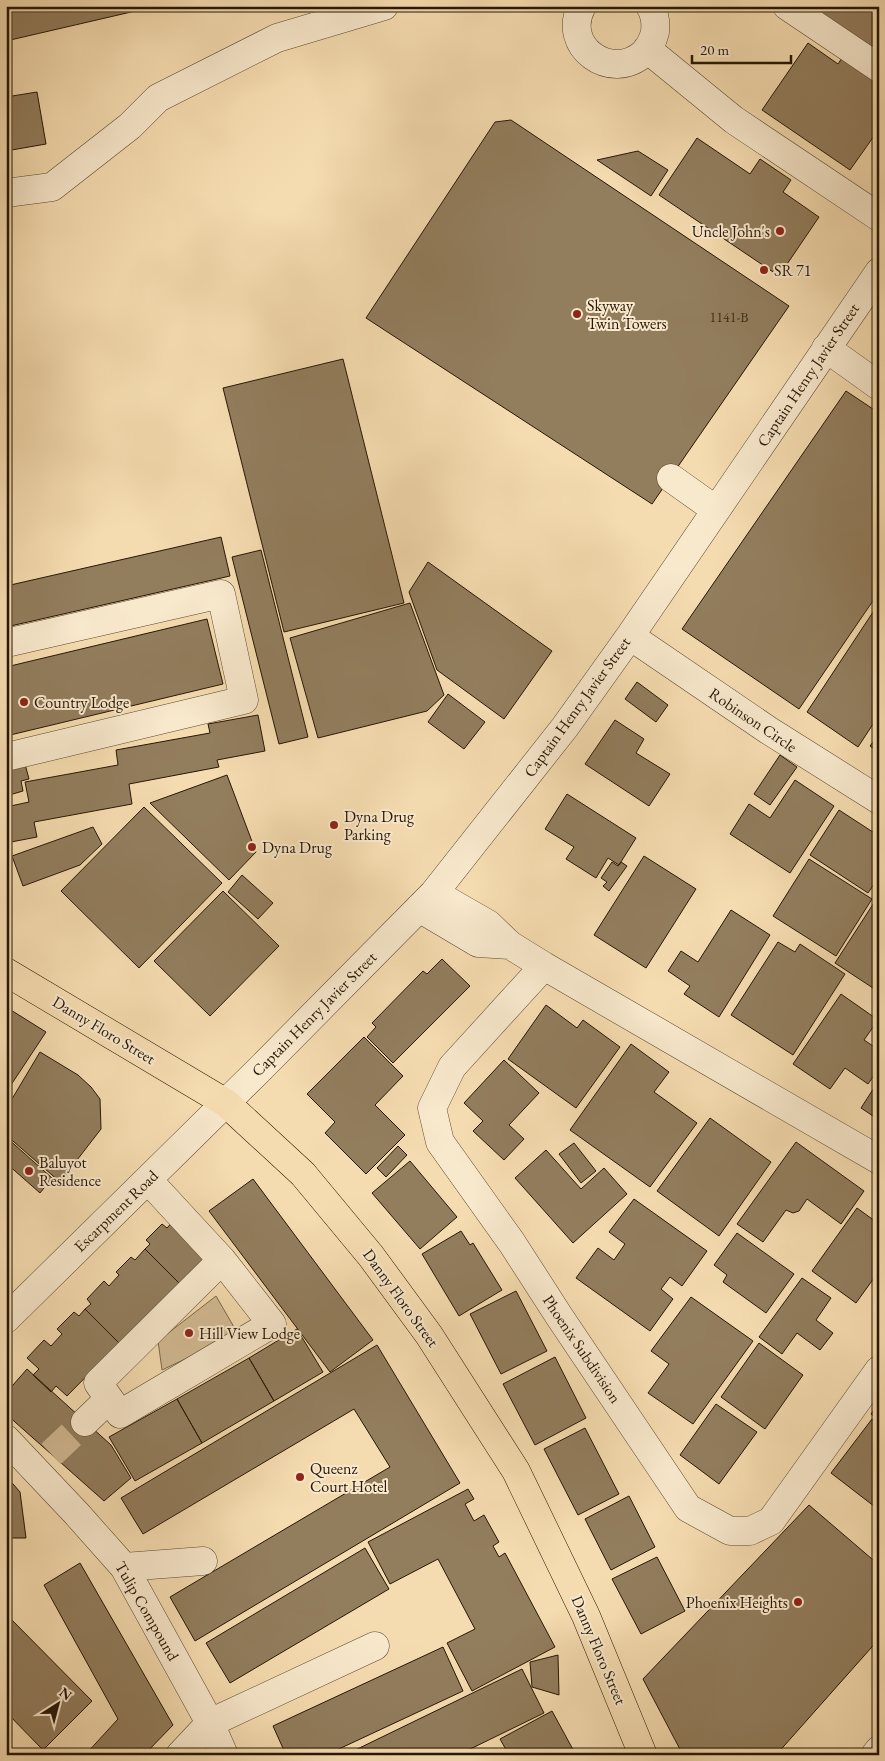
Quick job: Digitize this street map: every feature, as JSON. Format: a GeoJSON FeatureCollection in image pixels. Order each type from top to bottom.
{"type":"FeatureCollection","features":[{"type":"Feature","properties":{"kind":"main road","name":"Danny Floro Street"},"geometry":{"type":"LineString","coordinates":[[6,972],[226,1102],[303,1174],[371,1256],[434,1343],[516,1471],[586,1616],[643,1755]]}},
{"type":"Feature","properties":{"kind":"street"},"geometry":{"type":"LineString","coordinates":[[6,193],[52,187],[130,126],[158,98],[276,38],[384,6]]}},
{"type":"Feature","properties":{"kind":"street"},"geometry":{"type":"LineString","coordinates":[[582,6],[576,25],[579,38],[586,51],[597,60],[610,64],[624,64],[637,59],[647,49],[654,38],[656,24],[650,6]]}},
{"type":"Feature","properties":{"kind":"street"},"geometry":{"type":"LineString","coordinates":[[787,6],[879,68]]}},
{"type":"Feature","properties":{"kind":"street"},"geometry":{"type":"LineString","coordinates":[[647,49],[734,120],[879,217]]}},
{"type":"Feature","properties":{"kind":"street","name":"Captain Henry Javier Street"},"geometry":{"type":"LineString","coordinates":[[226,1102],[427,900],[565,727],[630,636],[879,272]]}},
{"type":"Feature","properties":{"kind":"street"},"geometry":{"type":"LineString","coordinates":[[826,348],[879,386]]}},
{"type":"Feature","properties":{"kind":"street"},"geometry":{"type":"LineString","coordinates":[[671,478],[716,510]]}},
{"type":"Feature","properties":{"kind":"street"},"geometry":{"type":"LineString","coordinates":[[6,644],[221,594],[244,700],[6,756]]}},
{"type":"Feature","properties":{"kind":"street","name":"Robinson Circle"},"geometry":{"type":"LineString","coordinates":[[630,636],[768,730],[879,800]]}},
{"type":"Feature","properties":{"kind":"street"},"geometry":{"type":"LineString","coordinates":[[427,900],[488,924],[510,945],[544,966],[879,1160]]}},
{"type":"Feature","properties":{"kind":"street","name":"Phoenix Subdivision"},"geometry":{"type":"LineString","coordinates":[[544,966],[452,1067],[432,1108],[440,1142],[512,1243],[688,1508],[730,1531],[750,1531],[771,1521],[879,1370]]}},
{"type":"Feature","properties":{"kind":"street","name":"Escarpment Road"},"geometry":{"type":"LineString","coordinates":[[6,1318],[226,1102]]}},
{"type":"Feature","properties":{"kind":"street"},"geometry":{"type":"LineString","coordinates":[[148,1180],[222,1260],[272,1324],[120,1414],[98,1383],[222,1260]]}},
{"type":"Feature","properties":{"kind":"street"},"geometry":{"type":"LineString","coordinates":[[85,1422],[109,1399]]}},
{"type":"Feature","properties":{"kind":"street","name":"Tulip Compound"},"geometry":{"type":"LineString","coordinates":[[6,1439],[43,1462],[76,1513],[124,1567],[210,1723],[224,1755]]}},
{"type":"Feature","properties":{"kind":"street"},"geometry":{"type":"LineString","coordinates":[[124,1567],[203,1561]]}},
{"type":"Feature","properties":{"kind":"street"},"geometry":{"type":"LineString","coordinates":[[180,1755],[210,1723],[375,1646]]}},
{"type":"Feature","properties":{"kind":"street"},"geometry":{"type":"LineString","coordinates":[[875,1755],[879,1750]]}},
{"type":"Feature","properties":{"kind":"shaded area"},"geometry":{"type":"Polygon","coordinates":[[[216,1296],[238,1334],[162,1370],[158,1341],[216,1296]]]}},
{"type":"Feature","properties":{"kind":"building"},"geometry":{"type":"Polygon","coordinates":[[[6,6],[157,6],[6,41],[6,6]]]}},
{"type":"Feature","properties":{"kind":"building"},"geometry":{"type":"Polygon","coordinates":[[[811,6],[879,6],[879,38],[872,48],[811,6]]]}},
{"type":"Feature","properties":{"kind":"building"},"geometry":{"type":"Polygon","coordinates":[[[808,43],[838,64],[842,58],[879,83],[879,129],[850,170],[762,110],[808,43]]]}},
{"type":"Feature","properties":{"kind":"building"},"geometry":{"type":"Polygon","coordinates":[[[37,92],[46,144],[6,151],[6,97],[37,92]]]}},
{"type":"Feature","properties":{"kind":"building","name":"Skyway Twin Towers"},"geometry":{"type":"Polygon","coordinates":[[[511,120],[789,306],[652,504],[366,318],[495,122],[511,120]]]}},
{"type":"Feature","properties":{"kind":"building"},"geometry":{"type":"Polygon","coordinates":[[[697,138],[750,174],[760,159],[791,180],[783,192],[819,217],[779,276],[659,195],[697,138]]]}},
{"type":"Feature","properties":{"kind":"building"},"geometry":{"type":"Polygon","coordinates":[[[638,151],[668,170],[651,196],[597,160],[638,151]]]}},
{"type":"Feature","properties":{"kind":"building"},"geometry":{"type":"Polygon","coordinates":[[[343,359],[404,603],[284,632],[223,388],[343,359]]]}},
{"type":"Feature","properties":{"kind":"building"},"geometry":{"type":"Polygon","coordinates":[[[846,391],[879,413],[879,592],[799,709],[682,629],[846,391]]]}},
{"type":"Feature","properties":{"kind":"building"},"geometry":{"type":"Polygon","coordinates":[[[221,537],[230,576],[6,627],[6,586],[221,537]]]}},
{"type":"Feature","properties":{"kind":"building"},"geometry":{"type":"Polygon","coordinates":[[[261,550],[308,737],[279,744],[232,557],[261,550]]]}},
{"type":"Feature","properties":{"kind":"building"},"geometry":{"type":"Polygon","coordinates":[[[428,562],[552,651],[504,719],[437,670],[409,592],[428,562]]]}},
{"type":"Feature","properties":{"kind":"building"},"geometry":{"type":"Polygon","coordinates":[[[410,603],[444,695],[427,711],[318,738],[290,638],[410,603]]]}},
{"type":"Feature","properties":{"kind":"building"},"geometry":{"type":"Polygon","coordinates":[[[879,603],[879,715],[858,747],[807,712],[879,603]]]}},
{"type":"Feature","properties":{"kind":"building"},"geometry":{"type":"Polygon","coordinates":[[[207,619],[223,684],[6,736],[6,667],[207,619]]]}},
{"type":"Feature","properties":{"kind":"building"},"geometry":{"type":"Polygon","coordinates":[[[637,682],[668,705],[656,722],[625,699],[637,682]]]}},
{"type":"Feature","properties":{"kind":"building"},"geometry":{"type":"Polygon","coordinates":[[[448,694],[485,722],[464,749],[428,722],[448,694]]]}},
{"type":"Feature","properties":{"kind":"building"},"geometry":{"type":"Polygon","coordinates":[[[258,715],[265,751],[217,760],[219,767],[129,784],[132,804],[34,822],[37,837],[6,843],[6,807],[29,802],[25,782],[118,765],[116,750],[210,733],[208,724],[258,715]]]}},
{"type":"Feature","properties":{"kind":"building"},"geometry":{"type":"Polygon","coordinates":[[[615,720],[644,739],[636,753],[670,774],[649,806],[585,764],[615,720]]]}},
{"type":"Feature","properties":{"kind":"building"},"geometry":{"type":"Polygon","coordinates":[[[879,734],[879,752],[870,746],[879,734]]]}},
{"type":"Feature","properties":{"kind":"building"},"geometry":{"type":"Polygon","coordinates":[[[780,755],[797,767],[770,805],[754,794],[780,755]]]}},
{"type":"Feature","properties":{"kind":"building"},"geometry":{"type":"Polygon","coordinates":[[[25,764],[29,779],[21,781],[23,791],[6,796],[6,768],[25,764]]]}},
{"type":"Feature","properties":{"kind":"building"},"geometry":{"type":"Polygon","coordinates":[[[227,775],[256,852],[229,880],[150,803],[227,775]]]}},
{"type":"Feature","properties":{"kind":"building"},"geometry":{"type":"Polygon","coordinates":[[[795,780],[834,806],[790,873],[730,834],[749,804],[770,818],[795,780]]]}},
{"type":"Feature","properties":{"kind":"building"},"geometry":{"type":"Polygon","coordinates":[[[567,794],[636,838],[619,865],[608,858],[596,878],[566,859],[574,847],[545,829],[567,794]]]}},
{"type":"Feature","properties":{"kind":"building"},"geometry":{"type":"Polygon","coordinates":[[[144,807],[222,883],[139,968],[61,891],[144,807]]]}},
{"type":"Feature","properties":{"kind":"building"},"geometry":{"type":"Polygon","coordinates":[[[839,810],[879,836],[879,877],[868,893],[810,855],[839,810]]]}},
{"type":"Feature","properties":{"kind":"building"},"geometry":{"type":"Polygon","coordinates":[[[93,827],[102,844],[80,865],[23,886],[12,856],[93,827]]]}},
{"type":"Feature","properties":{"kind":"building"},"geometry":{"type":"Polygon","coordinates":[[[644,856],[696,889],[646,968],[594,935],[644,856]]]}},
{"type":"Feature","properties":{"kind":"building"},"geometry":{"type":"Polygon","coordinates":[[[809,859],[872,899],[836,956],[773,916],[809,859]]]}},
{"type":"Feature","properties":{"kind":"building"},"geometry":{"type":"Polygon","coordinates":[[[612,862],[618,866],[621,862],[627,866],[609,891],[603,886],[607,882],[601,878],[612,862]]]}},
{"type":"Feature","properties":{"kind":"building"},"geometry":{"type":"Polygon","coordinates":[[[242,875],[273,903],[258,919],[228,892],[242,875]]]}},
{"type":"Feature","properties":{"kind":"building"},"geometry":{"type":"Polygon","coordinates":[[[223,891],[279,946],[210,1016],[154,961],[223,891]]]}},
{"type":"Feature","properties":{"kind":"building"},"geometry":{"type":"Polygon","coordinates":[[[879,895],[879,992],[835,963],[879,895]]]}},
{"type":"Feature","properties":{"kind":"building"},"geometry":{"type":"Polygon","coordinates":[[[731,910],[770,935],[719,1017],[684,994],[690,986],[668,971],[681,951],[698,962],[731,910]]]}},
{"type":"Feature","properties":{"kind":"building"},"geometry":{"type":"Polygon","coordinates":[[[778,942],[795,952],[800,944],[845,974],[793,1055],[731,1015],[778,942]]]}},
{"type":"Feature","properties":{"kind":"building"},"geometry":{"type":"Polygon","coordinates":[[[442,959],[470,986],[393,1063],[367,1037],[376,1027],[372,1023],[423,971],[427,974],[442,959]]]}},
{"type":"Feature","properties":{"kind":"building"},"geometry":{"type":"Polygon","coordinates":[[[841,994],[878,1020],[864,1040],[879,1050],[879,1068],[868,1084],[845,1068],[830,1089],[793,1064],[841,994]]]}},
{"type":"Feature","properties":{"kind":"building"},"geometry":{"type":"Polygon","coordinates":[[[546,1005],[577,1028],[583,1020],[620,1047],[576,1108],[508,1059],[546,1005]]]}},
{"type":"Feature","properties":{"kind":"building"},"geometry":{"type":"Polygon","coordinates":[[[6,1007],[46,1032],[7,1091],[6,1090],[6,1007]]]}},
{"type":"Feature","properties":{"kind":"building"},"geometry":{"type":"Polygon","coordinates":[[[364,1037],[403,1076],[375,1105],[405,1135],[366,1174],[325,1133],[335,1122],[307,1094],[364,1037]]]}},
{"type":"Feature","properties":{"kind":"building"},"geometry":{"type":"Polygon","coordinates":[[[631,1044],[669,1072],[654,1092],[697,1123],[650,1187],[570,1130],[631,1044]]]}},
{"type":"Feature","properties":{"kind":"building"},"geometry":{"type":"Polygon","coordinates":[[[40,1052],[78,1075],[100,1099],[101,1129],[60,1182],[6,1135],[6,1109],[40,1052]]]}},
{"type":"Feature","properties":{"kind":"building"},"geometry":{"type":"Polygon","coordinates":[[[504,1060],[539,1093],[509,1125],[524,1139],[504,1160],[473,1131],[483,1121],[464,1103],[504,1060]]]}},
{"type":"Feature","properties":{"kind":"building"},"geometry":{"type":"Polygon","coordinates":[[[879,1080],[879,1120],[861,1108],[879,1080]]]}},
{"type":"Feature","properties":{"kind":"building"},"geometry":{"type":"Polygon","coordinates":[[[710,1118],[771,1162],[719,1236],[657,1191],[710,1118]]]}},
{"type":"Feature","properties":{"kind":"building","name":"Baluyot Residence"},"geometry":{"type":"Polygon","coordinates":[[[6,1137],[52,1178],[40,1193],[6,1163],[6,1137]]]}},
{"type":"Feature","properties":{"kind":"building"},"geometry":{"type":"Polygon","coordinates":[[[796,1142],[864,1191],[841,1224],[807,1199],[799,1211],[793,1213],[786,1210],[763,1242],[737,1224],[796,1142]]]}},
{"type":"Feature","properties":{"kind":"building"},"geometry":{"type":"Polygon","coordinates":[[[574,1143],[596,1171],[581,1183],[559,1154],[574,1143]]]}},
{"type":"Feature","properties":{"kind":"building"},"geometry":{"type":"Polygon","coordinates":[[[398,1146],[407,1155],[386,1177],[377,1168],[398,1146]]]}},
{"type":"Feature","properties":{"kind":"building"},"geometry":{"type":"Polygon","coordinates":[[[546,1150],[581,1189],[604,1168],[627,1194],[573,1243],[515,1178],[546,1150]]]}},
{"type":"Feature","properties":{"kind":"building"},"geometry":{"type":"Polygon","coordinates":[[[410,1161],[457,1217],[420,1249],[372,1193],[410,1161]]]}},
{"type":"Feature","properties":{"kind":"building"},"geometry":{"type":"Polygon","coordinates":[[[253,1179],[373,1340],[330,1372],[209,1211],[253,1179]]]}},
{"type":"Feature","properties":{"kind":"building"},"geometry":{"type":"Polygon","coordinates":[[[634,1199],[707,1251],[682,1286],[670,1277],[661,1289],[673,1299],[650,1331],[576,1278],[598,1248],[614,1260],[625,1244],[609,1232],[634,1199]]]}},
{"type":"Feature","properties":{"kind":"building"},"geometry":{"type":"Polygon","coordinates":[[[857,1208],[879,1224],[879,1271],[856,1303],[812,1271],[857,1208]]]}},
{"type":"Feature","properties":{"kind":"building"},"geometry":{"type":"Polygon","coordinates":[[[175,1219],[209,1253],[179,1283],[145,1249],[150,1244],[146,1240],[162,1224],[167,1228],[175,1219]]]}},
{"type":"Feature","properties":{"kind":"building"},"geometry":{"type":"Polygon","coordinates":[[[461,1231],[470,1245],[473,1243],[502,1290],[459,1316],[422,1254],[461,1231]]]}},
{"type":"Feature","properties":{"kind":"building"},"geometry":{"type":"Polygon","coordinates":[[[737,1233],[794,1274],[766,1313],[723,1282],[727,1275],[714,1265],[737,1233]]]}},
{"type":"Feature","properties":{"kind":"building"},"geometry":{"type":"Polygon","coordinates":[[[145,1249],[179,1283],[119,1343],[85,1309],[91,1304],[87,1299],[104,1281],[109,1286],[119,1275],[116,1272],[131,1257],[135,1260],[145,1249]]]}},
{"type":"Feature","properties":{"kind":"building"},"geometry":{"type":"Polygon","coordinates":[[[802,1278],[831,1298],[816,1320],[833,1333],[820,1350],[797,1333],[782,1354],[759,1337],[802,1278]]]}},
{"type":"Feature","properties":{"kind":"building"},"geometry":{"type":"Polygon","coordinates":[[[516,1291],[547,1351],[501,1374],[470,1314],[516,1291]]]}},
{"type":"Feature","properties":{"kind":"building"},"geometry":{"type":"Polygon","coordinates":[[[691,1297],[753,1341],[693,1424],[648,1393],[669,1364],[651,1351],[691,1297]]]}},
{"type":"Feature","properties":{"kind":"building"},"geometry":{"type":"Polygon","coordinates":[[[85,1309],[119,1343],[67,1396],[56,1386],[51,1392],[33,1375],[39,1369],[27,1358],[44,1340],[51,1346],[62,1334],[57,1329],[74,1312],[79,1316],[85,1309]]]}},
{"type":"Feature","properties":{"kind":"building"},"geometry":{"type":"Polygon","coordinates":[[[297,1329],[323,1372],[274,1401],[249,1358],[297,1329]]]}},
{"type":"Feature","properties":{"kind":"building"},"geometry":{"type":"Polygon","coordinates":[[[759,1343],[803,1375],[765,1429],[721,1397],[759,1343]]]}},
{"type":"Feature","properties":{"kind":"building"},"geometry":{"type":"Polygon","coordinates":[[[377,1345],[460,1483],[195,1641],[170,1597],[390,1467],[354,1409],[143,1534],[121,1498],[377,1345]]]}},
{"type":"Feature","properties":{"kind":"building"},"geometry":{"type":"Polygon","coordinates":[[[555,1357],[586,1418],[535,1445],[503,1384],[555,1357]]]}},
{"type":"Feature","properties":{"kind":"building"},"geometry":{"type":"Polygon","coordinates":[[[249,1358],[274,1401],[202,1443],[177,1399],[249,1358]]]}},
{"type":"Feature","properties":{"kind":"building"},"geometry":{"type":"Polygon","coordinates":[[[27,1369],[111,1445],[131,1478],[104,1501],[6,1414],[6,1393],[27,1369]]]}},
{"type":"Feature","properties":{"kind":"building"},"geometry":{"type":"Polygon","coordinates":[[[177,1399],[202,1443],[135,1481],[109,1437],[177,1399]]]}},
{"type":"Feature","properties":{"kind":"building"},"geometry":{"type":"Polygon","coordinates":[[[879,1403],[879,1420],[871,1414],[879,1403]]]}},
{"type":"Feature","properties":{"kind":"building"},"geometry":{"type":"Polygon","coordinates":[[[716,1404],[757,1432],[719,1484],[680,1455],[716,1404]]]}},
{"type":"Feature","properties":{"kind":"building"},"geometry":{"type":"Polygon","coordinates":[[[872,1419],[879,1424],[879,1510],[831,1473],[872,1419]]]}},
{"type":"Feature","properties":{"kind":"building"},"geometry":{"type":"Polygon","coordinates":[[[585,1428],[619,1494],[578,1515],[544,1449],[585,1428]]]}},
{"type":"Feature","properties":{"kind":"building"},"geometry":{"type":"Polygon","coordinates":[[[6,1476],[20,1492],[26,1538],[6,1538],[6,1476]]]}},
{"type":"Feature","properties":{"kind":"building"},"geometry":{"type":"Polygon","coordinates":[[[468,1489],[474,1499],[465,1504],[474,1521],[484,1515],[499,1542],[493,1546],[499,1557],[505,1553],[555,1647],[472,1691],[447,1643],[475,1629],[438,1559],[390,1584],[368,1542],[468,1489]]]}},
{"type":"Feature","properties":{"kind":"building"},"geometry":{"type":"Polygon","coordinates":[[[629,1496],[655,1547],[611,1570],[585,1519],[629,1496]]]}},
{"type":"Feature","properties":{"kind":"building","name":"Phoenix Heights"},"geometry":{"type":"Polygon","coordinates":[[[809,1505],[879,1565],[879,1639],[776,1755],[683,1755],[643,1679],[809,1505]]]}},
{"type":"Feature","properties":{"kind":"building"},"geometry":{"type":"Polygon","coordinates":[[[365,1548],[389,1589],[230,1683],[206,1643],[365,1548]]]}},
{"type":"Feature","properties":{"kind":"building"},"geometry":{"type":"Polygon","coordinates":[[[657,1557],[685,1611],[641,1634],[612,1579],[657,1557]]]}},
{"type":"Feature","properties":{"kind":"building"},"geometry":{"type":"Polygon","coordinates":[[[80,1563],[173,1725],[144,1755],[85,1755],[118,1719],[44,1585],[80,1563]]]}},
{"type":"Feature","properties":{"kind":"building"},"geometry":{"type":"Polygon","coordinates":[[[6,1614],[92,1701],[43,1750],[6,1712],[6,1614]]]}},
{"type":"Feature","properties":{"kind":"building"},"geometry":{"type":"Polygon","coordinates":[[[443,1647],[463,1691],[326,1755],[286,1755],[273,1726],[443,1647]]]}},
{"type":"Feature","properties":{"kind":"building"},"geometry":{"type":"Polygon","coordinates":[[[558,1655],[559,1695],[532,1687],[530,1662],[558,1655]]]}},
{"type":"Feature","properties":{"kind":"building"},"geometry":{"type":"Polygon","coordinates":[[[522,1669],[544,1713],[458,1755],[345,1755],[522,1669]]]}},
{"type":"Feature","properties":{"kind":"building"},"geometry":{"type":"Polygon","coordinates":[[[552,1711],[576,1755],[509,1755],[500,1739],[552,1711]]]}},
{"type":"Feature","properties":{"kind":"tunnel"},"geometry":{"type":"LineString","coordinates":[[51,1454],[85,1422]]}},
{"type":"Feature","properties":{"kind":"place","name":"Uncle John's"},"geometry":{"type":"Point","coordinates":[780,231]}},
{"type":"Feature","properties":{"kind":"place","name":"SR 71"},"geometry":{"type":"Point","coordinates":[764,270]}},
{"type":"Feature","properties":{"kind":"place","name":"Skyway Twin Towers"},"geometry":{"type":"Point","coordinates":[577,314]}},
{"type":"Feature","properties":{"kind":"place","name":"Country Lodge"},"geometry":{"type":"Point","coordinates":[24,702]}},
{"type":"Feature","properties":{"kind":"place","name":"Dyna Drug Parking"},"geometry":{"type":"Point","coordinates":[334,825]}},
{"type":"Feature","properties":{"kind":"place","name":"Dyna Drug"},"geometry":{"type":"Point","coordinates":[252,847]}},
{"type":"Feature","properties":{"kind":"place","name":"Baluyot Residence"},"geometry":{"type":"Point","coordinates":[29,1171]}},
{"type":"Feature","properties":{"kind":"place","name":"Hill View Lodge"},"geometry":{"type":"Point","coordinates":[189,1333]}},
{"type":"Feature","properties":{"kind":"place","name":"Queenz Court Hotel"},"geometry":{"type":"Point","coordinates":[300,1477]}},
{"type":"Feature","properties":{"kind":"place","name":"Phoenix Heights"},"geometry":{"type":"Point","coordinates":[798,1602]}}]}
